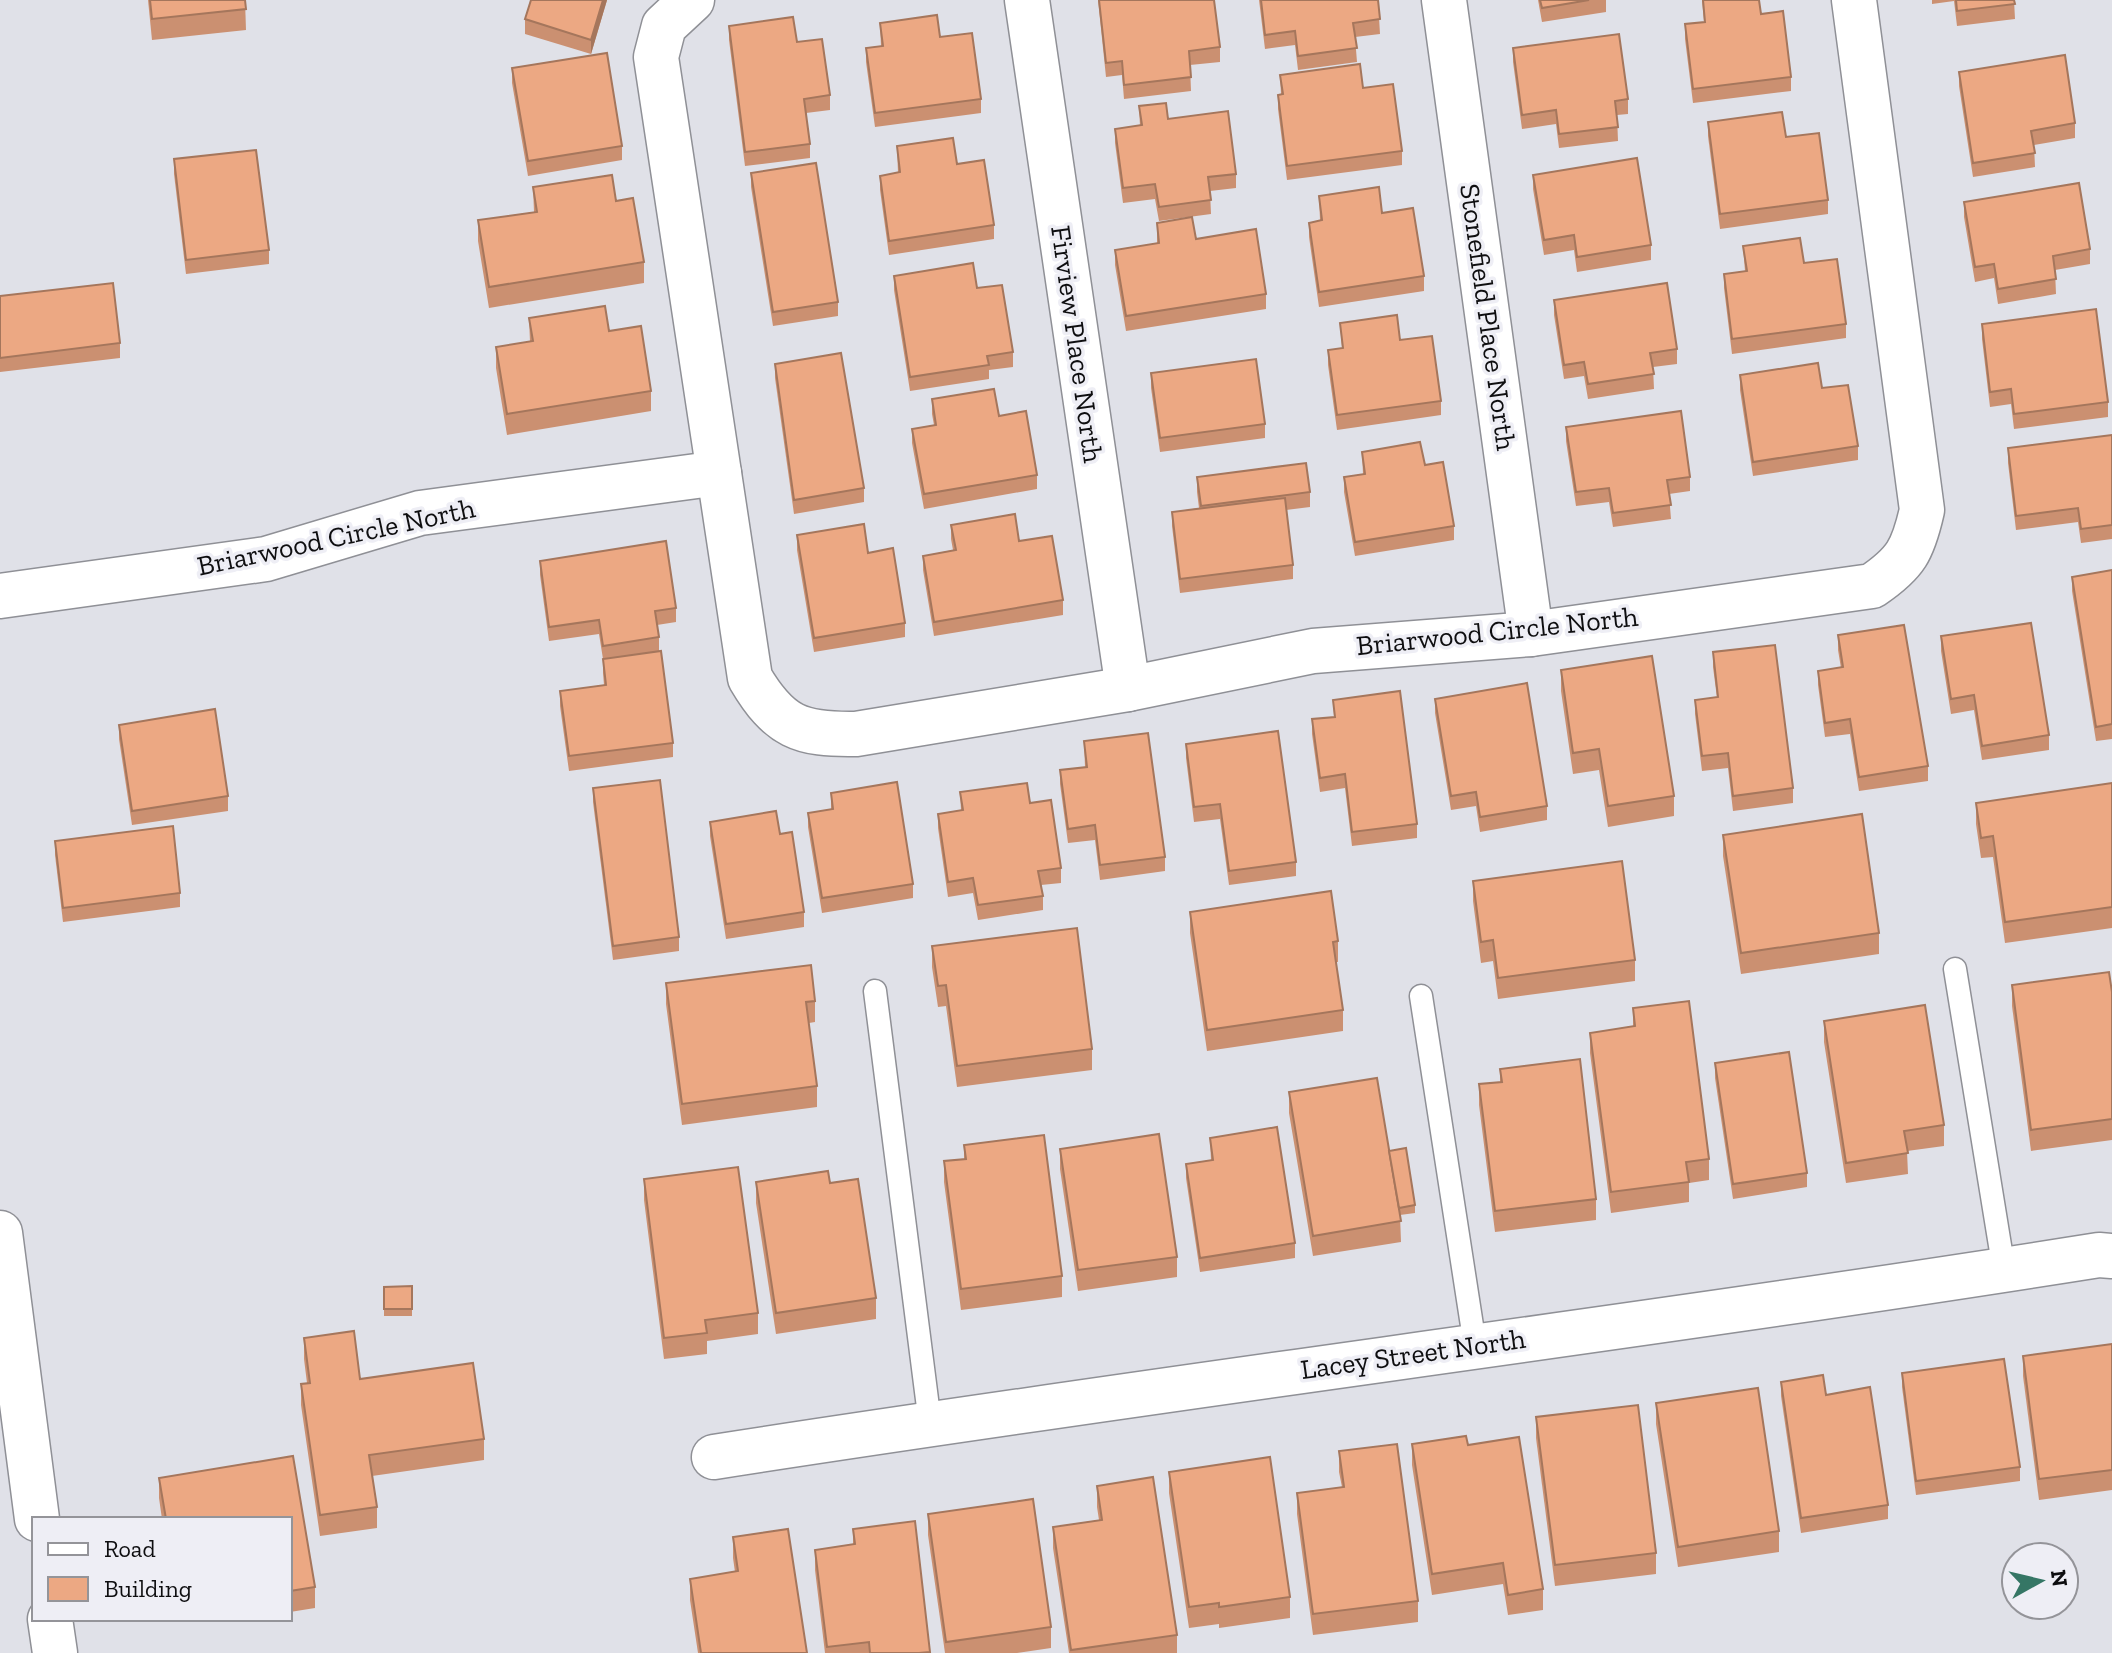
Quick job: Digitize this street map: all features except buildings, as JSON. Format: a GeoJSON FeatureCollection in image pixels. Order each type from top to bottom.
{"type":"FeatureCollection","features":[{"type":"Feature","properties":{"kind":"street","name":"Briarwood Circle North"},"geometry":{"type":"LineString","coordinates":[[692,0],[664,26],[656,57],[750,678],[766,706],[793,728],[822,734],[856,734],[1128,689],[1313,651],[1531,634],[1872,586],[1899,567],[1915,543],[1922,510],[1854,0]]}},
{"type":"Feature","properties":{"kind":"street","name":"Firview Place North"},"geometry":{"type":"LineString","coordinates":[[1027,0],[1128,689]]}},
{"type":"Feature","properties":{"kind":"street","name":"Stonefield Place North"},"geometry":{"type":"LineString","coordinates":[[1444,0],[1531,634]]}},
{"type":"Feature","properties":{"kind":"street","name":"Briarwood Circle North"},"geometry":{"type":"LineString","coordinates":[[0,596],[266,559],[420,513],[719,473]]}},
{"type":"Feature","properties":{"kind":"street"},"geometry":{"type":"LineString","coordinates":[[0,1233],[37,1517]]}},
{"type":"Feature","properties":{"kind":"street","name":"Lacey Street North"},"geometry":{"type":"LineString","coordinates":[[714,1457],[930,1423],[1777,1305],[2099,1255],[2112,1256]]}},
{"type":"Feature","properties":{"kind":"street"},"geometry":{"type":"LineString","coordinates":[[50,1621],[55,1653]]}},
{"type":"Feature","properties":{"kind":"lane"},"geometry":{"type":"LineString","coordinates":[[1955,969],[2004,1270]]}},
{"type":"Feature","properties":{"kind":"lane"},"geometry":{"type":"LineString","coordinates":[[875,991],[930,1423]]}},
{"type":"Feature","properties":{"kind":"lane"},"geometry":{"type":"LineString","coordinates":[[1421,996],[1475,1345]]}}]}
